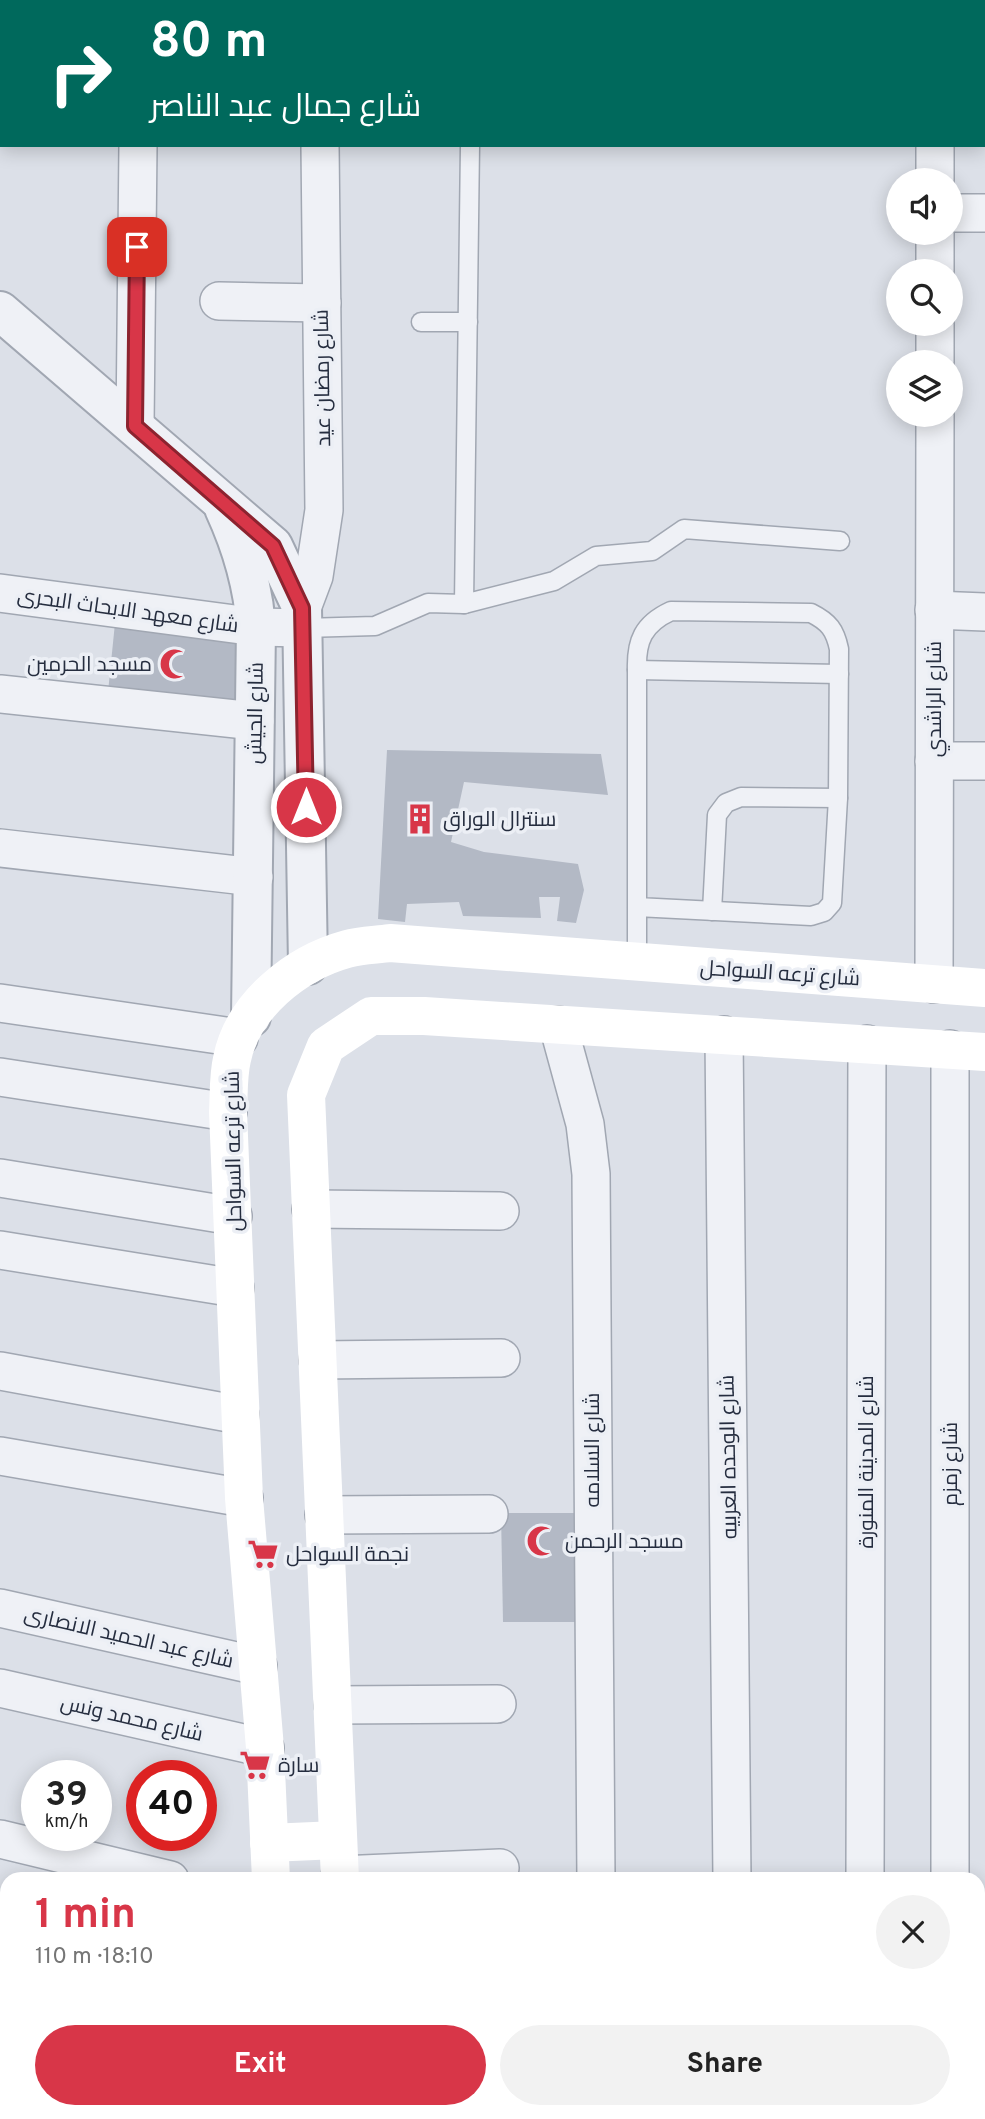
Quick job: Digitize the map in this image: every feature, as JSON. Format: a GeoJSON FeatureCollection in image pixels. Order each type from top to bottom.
{"type":"FeatureCollection","features":[{"type":"Feature","properties":{"kind":"main road","name":"شارع ترعه السواحل"},"geometry":{"type":"LineString","coordinates":[[270,1861],[265,1748],[244,1498],[228,1112],[232,1060],[245,1027],[267,996],[308,965],[347,949],[390,943],[985,988]]}},
{"type":"Feature","properties":{"kind":"main road"},"geometry":{"type":"LineString","coordinates":[[270,1861],[339,1865],[306,1095],[326,1046],[371,1016],[967,1050]]}},
{"type":"Feature","properties":{"kind":"street"},"geometry":{"type":"LineString","coordinates":[[135,426],[138,147]]}},
{"type":"Feature","properties":{"kind":"street","name":"شارع رمضان عيد"},"geometry":{"type":"LineString","coordinates":[[303,618],[314,576],[324,510],[320,147]]}},
{"type":"Feature","properties":{"kind":"street"},"geometry":{"type":"LineString","coordinates":[[935,147],[935,168]]}},
{"type":"Feature","properties":{"kind":"street"},"geometry":{"type":"LineString","coordinates":[[963,213],[985,213]]}},
{"type":"Feature","properties":{"kind":"street"},"geometry":{"type":"LineString","coordinates":[[219,301],[321,303]]}},
{"type":"Feature","properties":{"kind":"street","name":"شارع الجيش"},"geometry":{"type":"LineString","coordinates":[[0,312],[273,546],[303,618],[308,965]]}},
{"type":"Feature","properties":{"kind":"street","name":"شارع الراشدي"},"geometry":{"type":"LineString","coordinates":[[934,984],[935,427]]}},
{"type":"Feature","properties":{"kind":"street","name":"شارع الجيش"},"geometry":{"type":"LineString","coordinates":[[221,500],[243,549],[255,603],[254,877],[245,1027]]}},
{"type":"Feature","properties":{"kind":"street","name":"شارع معهد الابحاث البحرى"},"geometry":{"type":"LineString","coordinates":[[0,593],[256,627],[303,618]]}},
{"type":"Feature","properties":{"kind":"street"},"geometry":{"type":"LineString","coordinates":[[934,610],[985,612]]}},
{"type":"Feature","properties":{"kind":"street"},"geometry":{"type":"LineString","coordinates":[[0,694],[255,720]]}},
{"type":"Feature","properties":{"kind":"street"},"geometry":{"type":"LineString","coordinates":[[934,761],[985,761]]}},
{"type":"Feature","properties":{"kind":"street"},"geometry":{"type":"LineString","coordinates":[[0,848],[254,877]]}},
{"type":"Feature","properties":{"kind":"street"},"geometry":{"type":"LineString","coordinates":[[0,1003],[245,1027]]}},
{"type":"Feature","properties":{"kind":"street","name":"شارع السلامه"},"geometry":{"type":"LineString","coordinates":[[558,1025],[585,1124],[591,1174],[596,1872]]}},
{"type":"Feature","properties":{"kind":"street","name":"شارع الوحده العربيه"},"geometry":{"type":"LineString","coordinates":[[723,1035],[732,1872]]}},
{"type":"Feature","properties":{"kind":"street","name":"شارع المدينة المنورة"},"geometry":{"type":"LineString","coordinates":[[865,1872],[867,1044]]}},
{"type":"Feature","properties":{"kind":"street","name":"شارع زمزم"},"geometry":{"type":"LineString","coordinates":[[950,1872],[967,1050]]}},
{"type":"Feature","properties":{"kind":"street"},"geometry":{"type":"LineString","coordinates":[[0,1077],[228,1112]]}},
{"type":"Feature","properties":{"kind":"street"},"geometry":{"type":"LineString","coordinates":[[0,1178],[233,1216]]}},
{"type":"Feature","properties":{"kind":"street"},"geometry":{"type":"LineString","coordinates":[[311,1209],[500,1211]]}},
{"type":"Feature","properties":{"kind":"street"},"geometry":{"type":"LineString","coordinates":[[0,1250],[235,1288]]}},
{"type":"Feature","properties":{"kind":"street"},"geometry":{"type":"LineString","coordinates":[[318,1360],[501,1358]]}},
{"type":"Feature","properties":{"kind":"street"},"geometry":{"type":"LineString","coordinates":[[0,1371],[240,1415]]}},
{"type":"Feature","properties":{"kind":"street"},"geometry":{"type":"LineString","coordinates":[[0,1456],[244,1498]]}},
{"type":"Feature","properties":{"kind":"street"},"geometry":{"type":"LineString","coordinates":[[324,1515],[489,1514]]}},
{"type":"Feature","properties":{"kind":"street","name":"شارع عبد الحميد الانصارى"},"geometry":{"type":"LineString","coordinates":[[0,1608],[258,1666]]}},
{"type":"Feature","properties":{"kind":"street","name":"شارع محمد ونس"},"geometry":{"type":"LineString","coordinates":[[0,1688],[265,1748]]}},
{"type":"Feature","properties":{"kind":"street"},"geometry":{"type":"LineString","coordinates":[[333,1704],[497,1703]]}},
{"type":"Feature","properties":{"kind":"street"},"geometry":{"type":"LineString","coordinates":[[0,1839],[137,1872]]}},
{"type":"Feature","properties":{"kind":"street"},"geometry":{"type":"LineString","coordinates":[[339,1865],[500,1868]]}},
{"type":"Feature","properties":{"kind":"lane"},"geometry":{"type":"LineString","coordinates":[[464,604],[470,147]]}},
{"type":"Feature","properties":{"kind":"lane"},"geometry":{"type":"LineString","coordinates":[[421,322],[468,322]]}},
{"type":"Feature","properties":{"kind":"lane"},"geometry":{"type":"LineString","coordinates":[[303,618],[375,626],[428,603],[464,604],[554,581],[596,556],[652,551],[684,529],[840,541]]}},
{"type":"Feature","properties":{"kind":"lane"},"geometry":{"type":"LineString","coordinates":[[636,907],[811,916],[824,912],[832,903],[835,890],[838,798],[839,674],[836,633],[825,620],[811,613],[671,611],[654,619],[642,633],[636,650],[637,670],[636,907],[637,962]]}},
{"type":"Feature","properties":{"kind":"lane"},"geometry":{"type":"LineString","coordinates":[[637,670],[839,674]]}},
{"type":"Feature","properties":{"kind":"lane"},"geometry":{"type":"LineString","coordinates":[[712,911],[716,815],[726,803],[741,797],[838,798]]}},
{"type":"Feature","properties":{"kind":"building","name":"مسجد الحرمين"},"geometry":{"type":"Polygon","coordinates":[[[115,623],[242,635],[235,705],[108,692],[115,623]]]}},
{"type":"Feature","properties":{"kind":"building","name":"سنترال الوراق"},"geometry":{"type":"Polygon","coordinates":[[[387,750],[601,754],[608,795],[464,782],[451,842],[484,852],[578,864],[584,890],[576,923],[557,921],[560,897],[539,897],[541,918],[463,916],[459,902],[407,904],[405,922],[378,919],[387,750]]]}},
{"type":"Feature","properties":{"kind":"building","name":"مسجد الرحمن"},"geometry":{"type":"Polygon","coordinates":[[[501,1513],[582,1513],[583,1622],[503,1622],[501,1513]]]}},
{"type":"Feature","properties":{"kind":"place","name":"مسجد الحرمين"},"geometry":{"type":"Point","coordinates":[175,664]}},
{"type":"Feature","properties":{"kind":"place","name":"سنترال الوراق"},"geometry":{"type":"Point","coordinates":[420,819]}},
{"type":"Feature","properties":{"kind":"place","name":"مسجد الرحمن"},"geometry":{"type":"Point","coordinates":[542,1541]}},
{"type":"Feature","properties":{"kind":"place","name":"نجمة السواحل"},"geometry":{"type":"Point","coordinates":[263,1554]}},
{"type":"Feature","properties":{"kind":"place","name":"سارة"},"geometry":{"type":"Point","coordinates":[255,1765]}},
{"type":"Feature","properties":{"kind":"route"},"geometry":{"type":"LineString","coordinates":[[137,247],[135,426],[273,546],[302,608],[306,807]]}}]}
